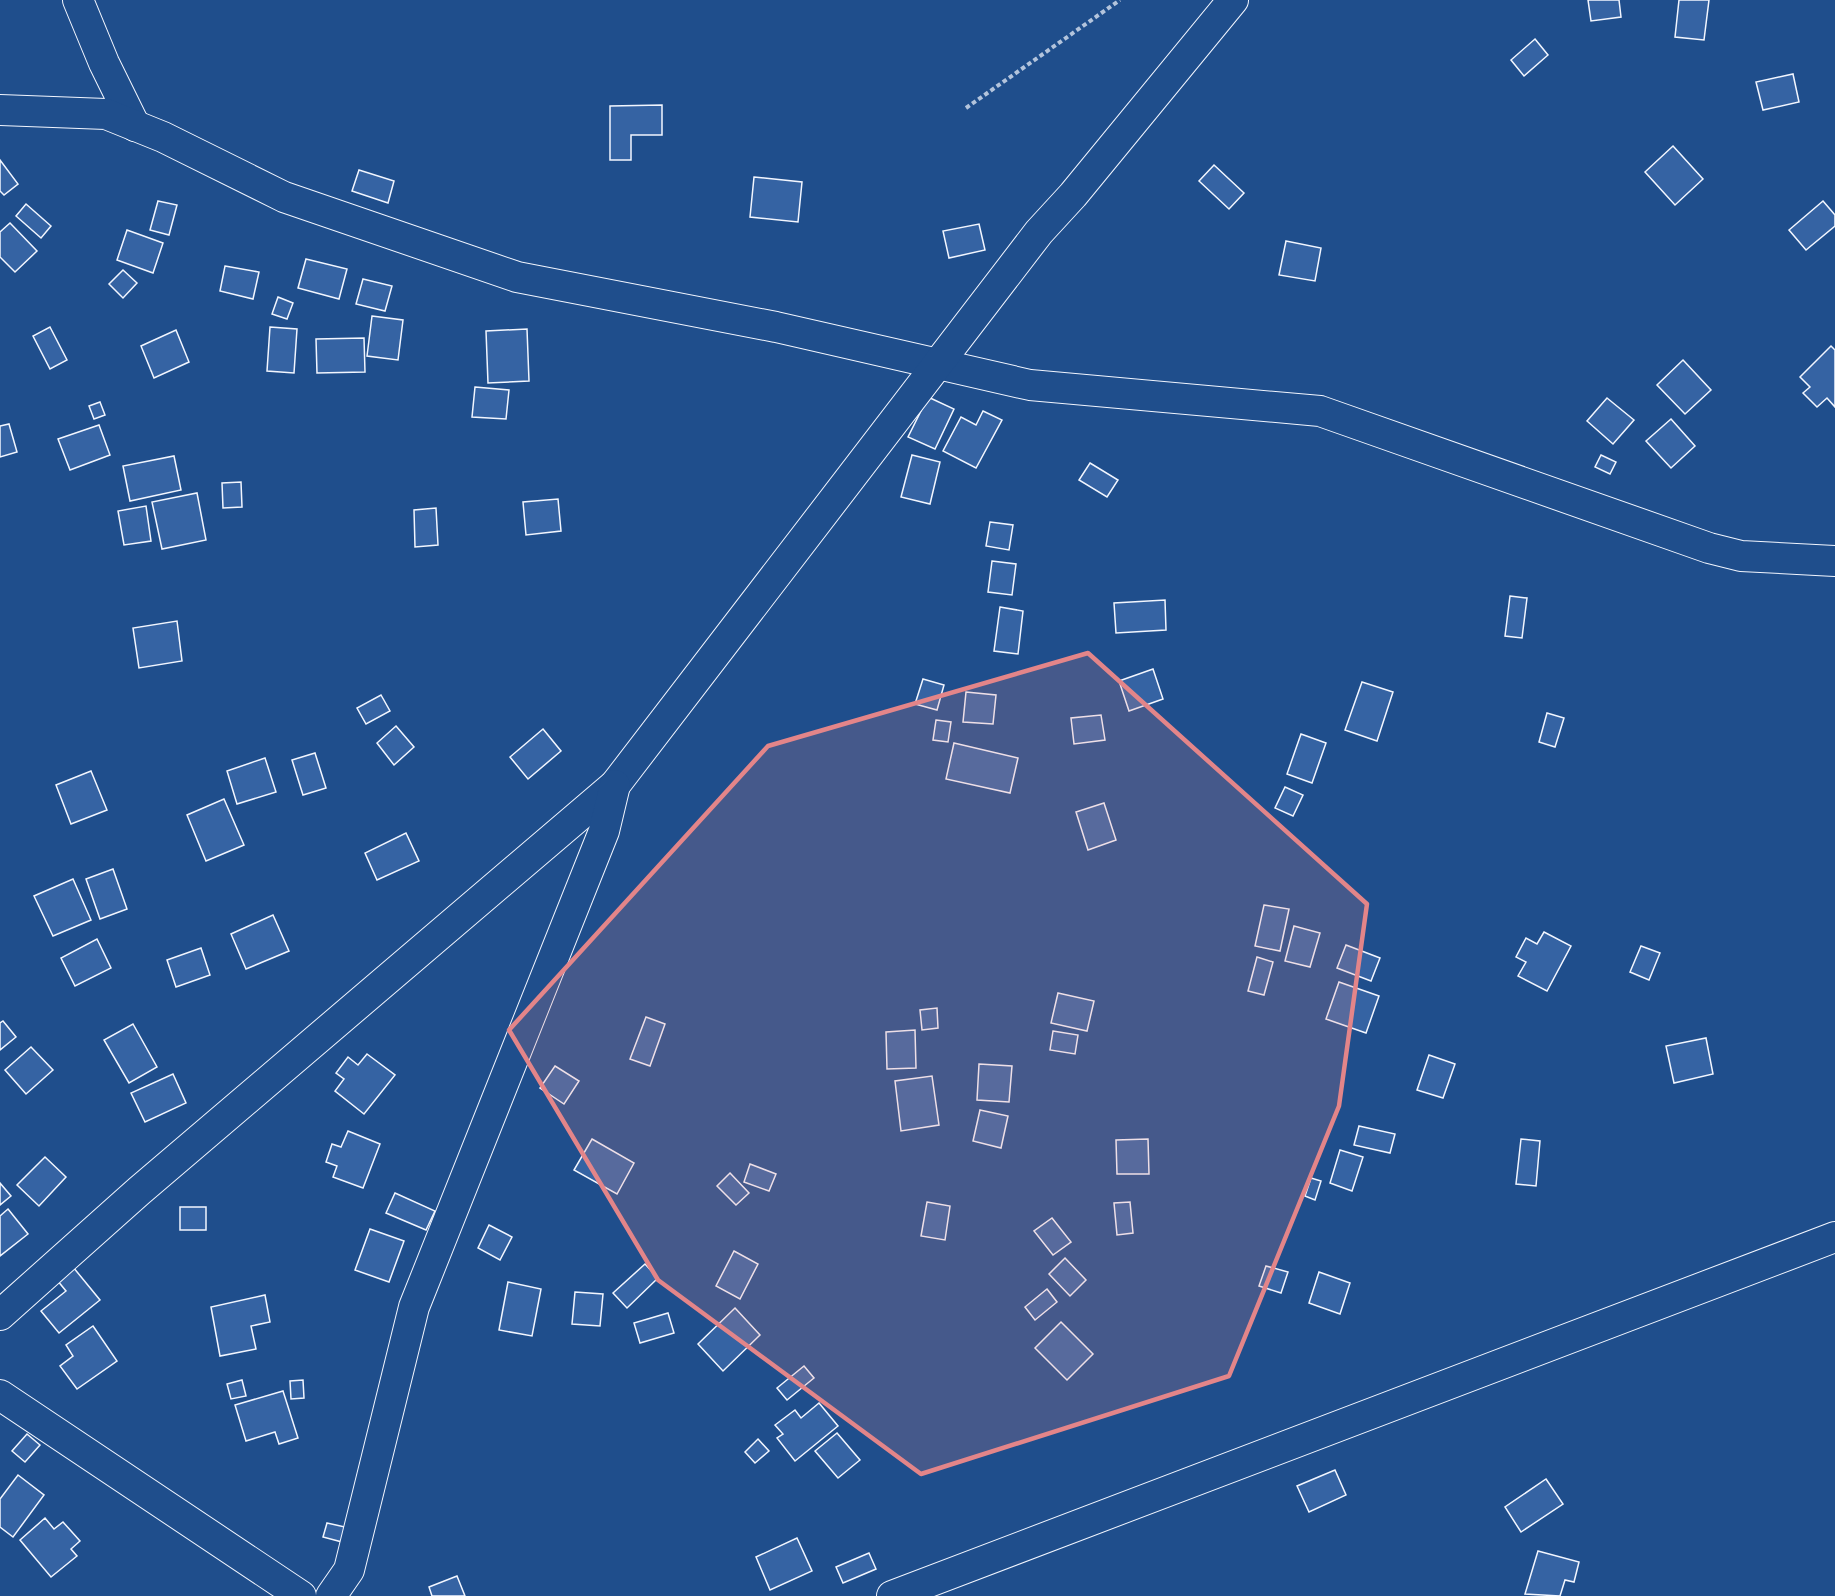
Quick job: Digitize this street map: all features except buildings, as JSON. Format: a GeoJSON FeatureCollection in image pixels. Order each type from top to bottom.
{"type":"FeatureCollection","features":[{"type":"Feature","properties":{"kind":"street"},"geometry":{"type":"LineString","coordinates":[[78,0],[104,63],[135,126]]}},
{"type":"Feature","properties":{"kind":"street"},"geometry":{"type":"LineString","coordinates":[[0,1315],[148,1183],[615,785],[1039,232],[1073,195],[1233,0]]}},
{"type":"Feature","properties":{"kind":"street"},"geometry":{"type":"LineString","coordinates":[[0,110],[106,114],[284,197],[517,277],[776,327],[936,366],[1030,385],[1320,411],[1709,548],[1741,556],[1835,561]]}},
{"type":"Feature","properties":{"kind":"street"},"geometry":{"type":"LineString","coordinates":[[331,1596],[349,1570],[414,1307],[600,842],[615,785]]}},
{"type":"Feature","properties":{"kind":"street"},"geometry":{"type":"LineString","coordinates":[[892,1596],[1835,1237]]}},
{"type":"Feature","properties":{"kind":"street"},"geometry":{"type":"LineString","coordinates":[[0,1395],[301,1596]]}},
{"type":"Feature","properties":{"kind":"path"},"geometry":{"type":"LineString","coordinates":[[966,108],[1120,0]]}},
{"type":"Feature","properties":{"kind":"highlighted area"},"geometry":{"type":"Polygon","coordinates":[[[1088,653],[1367,904],[1339,1106],[1229,1376],[921,1474],[658,1280],[509,1030],[768,746],[1088,653]]]}}]}
